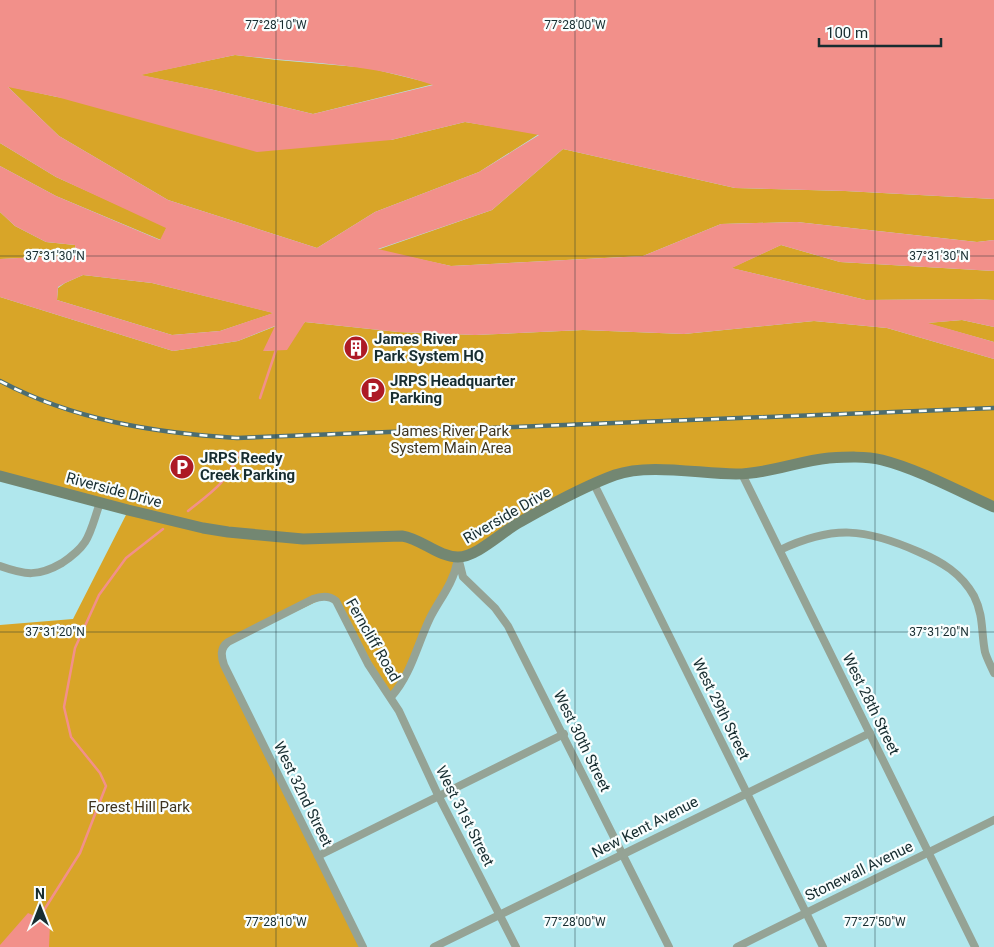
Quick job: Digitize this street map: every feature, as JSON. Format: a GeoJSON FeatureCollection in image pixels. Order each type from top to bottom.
{"type":"FeatureCollection","features":[{"type":"Feature","properties":{"kind":"street","name":"Riverside Drive"},"geometry":{"type":"LineString","coordinates":[[0,476],[203,528],[303,539],[407,537],[421,542],[442,554],[458,557],[471,554],[520,522],[594,484],[616,475],[634,471],[659,470],[742,474],[828,458],[870,458],[905,468],[994,507]]}},
{"type":"Feature","properties":{"kind":"street","name":"West 28th Street"},"geometry":{"type":"LineString","coordinates":[[742,474],[975,947]]}},
{"type":"Feature","properties":{"kind":"street","name":"West 29th Street"},"geometry":{"type":"LineString","coordinates":[[594,484],[823,947]]}},
{"type":"Feature","properties":{"kind":"street"},"geometry":{"type":"LineString","coordinates":[[0,566],[16,572],[38,573],[70,558],[79,550],[88,537],[100,503]]}},
{"type":"Feature","properties":{"kind":"street"},"geometry":{"type":"LineString","coordinates":[[780,550],[798,541],[815,536],[845,532],[860,533],[896,542],[942,563],[964,581],[975,598],[982,616],[986,653],[992,670]]}},
{"type":"Feature","properties":{"kind":"street","name":"Ferncliff Road"},"geometry":{"type":"LineString","coordinates":[[222,653],[226,644],[305,603],[318,597],[330,597],[338,604],[368,664],[391,697],[405,679],[420,639],[452,579],[458,557]]}},
{"type":"Feature","properties":{"kind":"street","name":"West 30th Street"},"geometry":{"type":"LineString","coordinates":[[458,557],[461,571],[466,581],[495,608],[508,626],[670,947]]}},
{"type":"Feature","properties":{"kind":"street","name":"West 32nd Street"},"geometry":{"type":"LineString","coordinates":[[222,653],[224,665],[363,947]]}},
{"type":"Feature","properties":{"kind":"street","name":"West 31st Street"},"geometry":{"type":"LineString","coordinates":[[391,697],[399,710],[438,795],[516,947]]}},
{"type":"Feature","properties":{"kind":"street","name":"New Kent Avenue"},"geometry":{"type":"LineString","coordinates":[[434,947],[746,792],[870,733]]}},
{"type":"Feature","properties":{"kind":"street"},"geometry":{"type":"LineString","coordinates":[[318,856],[564,734]]}},
{"type":"Feature","properties":{"kind":"street","name":"Stonewall Avenue"},"geometry":{"type":"LineString","coordinates":[[737,947],[994,820]]}},
{"type":"Feature","properties":{"kind":"green space"},"geometry":{"type":"Polygon","coordinates":[[[235,55],[369,68],[434,84],[313,114],[214,90],[139,75],[235,55]]]}},
{"type":"Feature","properties":{"kind":"green space"},"geometry":{"type":"Polygon","coordinates":[[[7,86],[57,97],[391,140],[465,122],[539,134],[479,172],[375,212],[317,248],[168,200],[59,136],[7,86]]]}},
{"type":"Feature","properties":{"kind":"green space"},"geometry":{"type":"Polygon","coordinates":[[[0,143],[56,177],[167,227],[161,240],[56,196],[0,166],[0,143]]]}},
{"type":"Feature","properties":{"kind":"green space"},"geometry":{"type":"Polygon","coordinates":[[[563,149],[735,188],[845,191],[994,199],[994,240],[977,242],[797,222],[721,224],[643,256],[451,266],[377,250],[492,210],[563,149]]]}},
{"type":"Feature","properties":{"kind":"green space"},"geometry":{"type":"Polygon","coordinates":[[[0,212],[15,226],[46,242],[75,245],[76,256],[0,259],[0,212]]]}},
{"type":"Feature","properties":{"kind":"green space"},"geometry":{"type":"Polygon","coordinates":[[[781,245],[840,262],[994,271],[994,300],[866,300],[731,268],[781,245]]]}},
{"type":"Feature","properties":{"kind":"green space"},"geometry":{"type":"Polygon","coordinates":[[[83,275],[152,283],[274,313],[220,331],[172,335],[57,300],[58,288],[83,275]]]}},
{"type":"Feature","properties":{"kind":"green space"},"geometry":{"type":"Polygon","coordinates":[[[0,297],[173,351],[238,341],[276,326],[264,351],[276,350],[305,322],[398,332],[475,335],[583,330],[684,334],[814,321],[887,328],[994,359],[994,507],[870,458],[764,471],[625,472],[462,557],[391,697],[338,604],[326,597],[228,644],[222,653],[362,947],[0,947],[0,625],[73,619],[128,511],[0,476],[0,297]]]}},
{"type":"Feature","properties":{"kind":"green space"},"geometry":{"type":"Polygon","coordinates":[[[962,320],[994,327],[994,342],[926,323],[962,320]]]}},
{"type":"Feature","properties":{"kind":"shaded area"},"geometry":{"type":"Polygon","coordinates":[[[0,0],[994,0],[994,199],[845,191],[735,188],[563,149],[492,210],[378,249],[451,266],[643,256],[721,224],[797,222],[977,242],[994,240],[994,271],[840,262],[781,245],[732,268],[866,300],[994,300],[994,327],[962,320],[928,323],[994,342],[994,359],[887,328],[814,321],[684,334],[583,330],[475,335],[398,332],[305,322],[287,350],[263,351],[275,326],[238,341],[173,351],[0,297],[0,259],[76,255],[75,245],[46,242],[15,226],[0,212],[0,166],[56,196],[160,240],[166,228],[56,177],[0,143],[0,0]],[[235,55],[141,75],[214,90],[313,114],[433,85],[385,72],[360,68],[235,55]],[[8,87],[59,136],[168,200],[317,248],[375,212],[479,172],[539,135],[465,122],[391,140],[257,152],[57,97],[8,87]],[[83,275],[58,287],[57,300],[172,335],[220,331],[273,313],[152,283],[83,275]]]}},
{"type":"Feature","properties":{"kind":"shaded area"},"geometry":{"type":"Polygon","coordinates":[[[28,913],[50,923],[49,947],[0,947],[0,945],[28,913]]]}},
{"type":"Feature","properties":{"kind":"waterway"},"geometry":{"type":"LineString","coordinates":[[260,398],[276,350]]}},
{"type":"Feature","properties":{"kind":"waterway"},"geometry":{"type":"LineString","coordinates":[[188,511],[224,480],[239,453]]}},
{"type":"Feature","properties":{"kind":"waterway"},"geometry":{"type":"LineString","coordinates":[[39,918],[80,853],[106,786],[100,773],[71,737],[64,707],[75,648],[99,595],[126,558],[163,529]]}},
{"type":"Feature","properties":{"kind":"railway"},"geometry":{"type":"LineString","coordinates":[[0,381],[56,406],[85,415],[145,428],[237,438],[994,408]]}},
{"type":"Feature","properties":{"kind":"place","name":"James River Park System HQ"},"geometry":{"type":"Point","coordinates":[356,348]}},
{"type":"Feature","properties":{"kind":"place","name":"JRPS Headquarter Parking"},"geometry":{"type":"Point","coordinates":[373,390]}},
{"type":"Feature","properties":{"kind":"place","name":"JRPS Reedy Creek Parking"},"geometry":{"type":"Point","coordinates":[182,467]}},
{"type":"Feature","properties":{"kind":"park label","name":"James River Park System Main Area"},"geometry":{"type":"Point","coordinates":[451,440]}},
{"type":"Feature","properties":{"kind":"park label","name":"Forest Hill Park"},"geometry":{"type":"Point","coordinates":[139,807]}}]}
